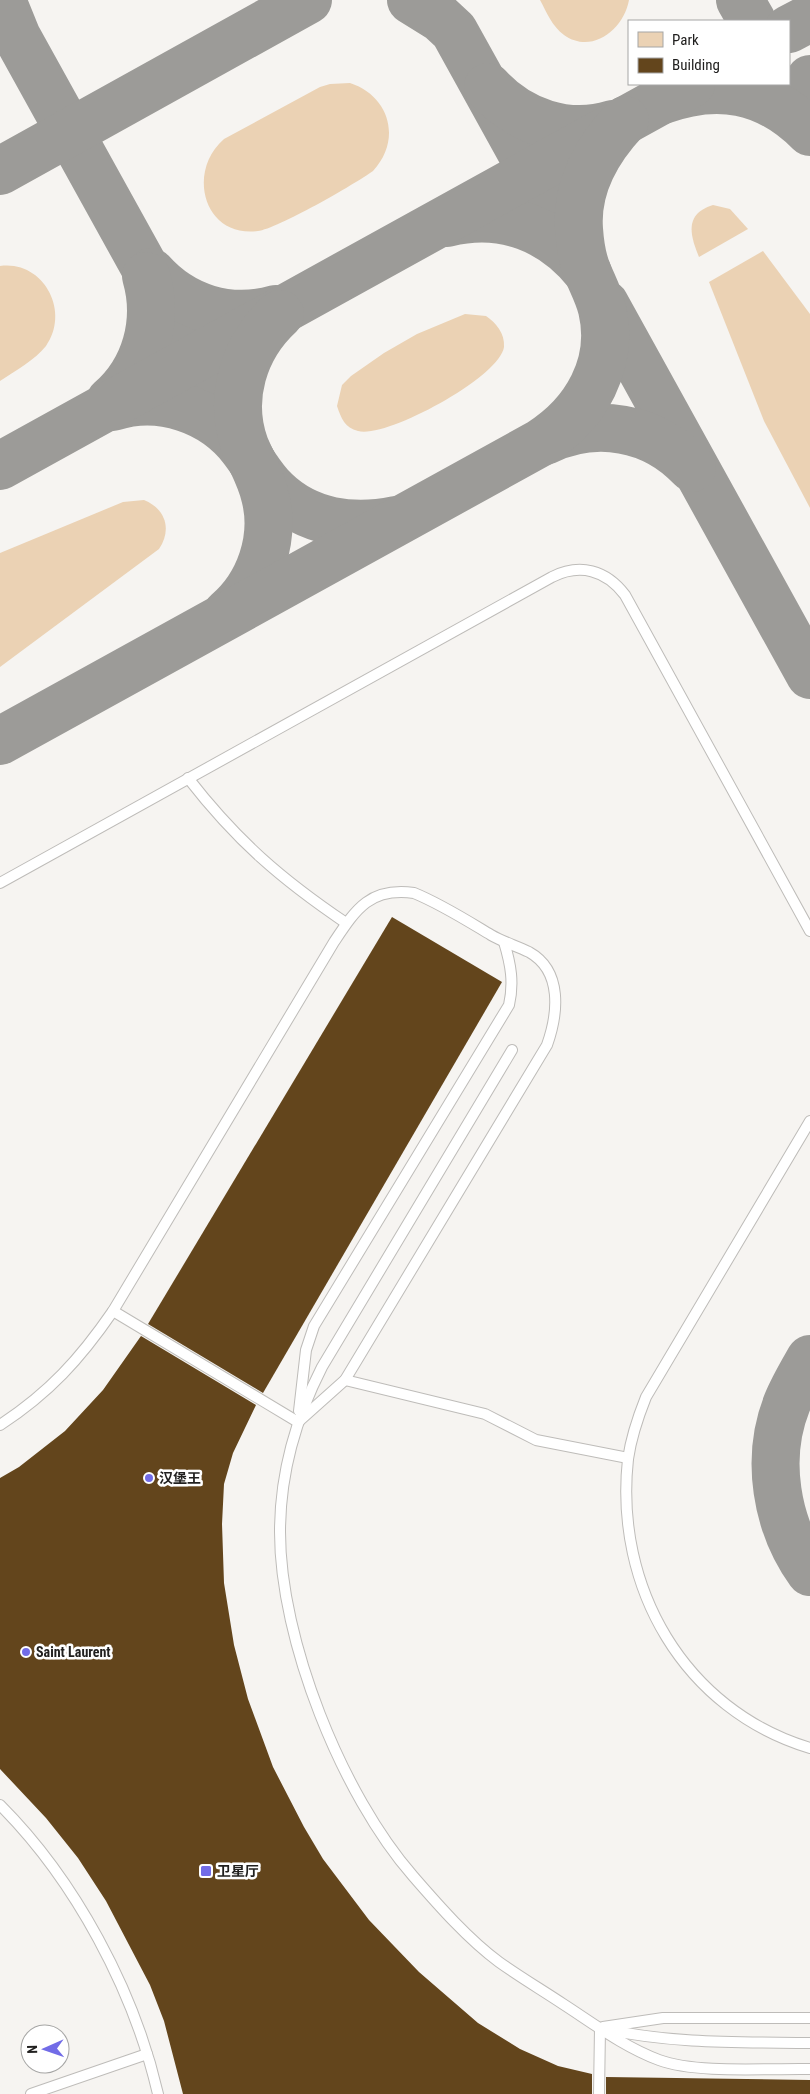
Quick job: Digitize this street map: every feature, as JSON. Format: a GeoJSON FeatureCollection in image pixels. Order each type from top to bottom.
{"type":"FeatureCollection","features":[{"type":"Feature","properties":{"kind":"lane"},"geometry":{"type":"LineString","coordinates":[[0,883],[552,577],[577,569],[600,572],[618,585],[625,595],[810,931]]}},
{"type":"Feature","properties":{"kind":"lane"},"geometry":{"type":"LineString","coordinates":[[188,778],[212,809],[251,850],[302,893],[346,924]]}},
{"type":"Feature","properties":{"kind":"lane"},"geometry":{"type":"LineString","coordinates":[[0,1425],[22,1411],[68,1371],[88,1348],[113,1310],[346,924],[365,903],[375,896],[402,891],[427,898],[504,942],[530,953],[544,967],[552,981],[556,1013],[552,1029],[542,1053],[345,1380],[298,1422]]}},
{"type":"Feature","properties":{"kind":"lane"},"geometry":{"type":"LineString","coordinates":[[504,942],[512,975],[512,991],[509,1006],[314,1326],[301,1381],[298,1422],[286,1471],[281,1512],[281,1552],[287,1603],[307,1678],[326,1727],[352,1783],[379,1829],[412,1875],[456,1922],[498,1961],[628,2047],[662,2061],[694,2067],[810,2069]]}},
{"type":"Feature","properties":{"kind":"lane"},"geometry":{"type":"LineString","coordinates":[[298,1422],[322,1367],[512,1050]]}},
{"type":"Feature","properties":{"kind":"lane"},"geometry":{"type":"LineString","coordinates":[[810,1122],[646,1397],[635,1427],[628,1458],[626,1491],[632,1553],[639,1581],[665,1635],[690,1670],[726,1704],[768,1731],[810,1748]]}},
{"type":"Feature","properties":{"kind":"lane"},"geometry":{"type":"LineString","coordinates":[[113,1310],[298,1422]]}},
{"type":"Feature","properties":{"kind":"lane"},"geometry":{"type":"LineString","coordinates":[[345,1380],[485,1414],[543,1442],[628,1458]]}},
{"type":"Feature","properties":{"kind":"lane"},"geometry":{"type":"LineString","coordinates":[[0,1805],[50,1864],[82,1912],[123,1992],[147,2054],[158,2094]]}},
{"type":"Feature","properties":{"kind":"lane"},"geometry":{"type":"LineString","coordinates":[[600,2028],[663,2018],[810,2018]]}},
{"type":"Feature","properties":{"kind":"lane"},"geometry":{"type":"LineString","coordinates":[[600,2028],[633,2035],[696,2042],[810,2043]]}},
{"type":"Feature","properties":{"kind":"lane"},"geometry":{"type":"LineString","coordinates":[[599,2094],[600,2028]]}},
{"type":"Feature","properties":{"kind":"lane"},"geometry":{"type":"LineString","coordinates":[[31,2094],[147,2054]]}},
{"type":"Feature","properties":{"kind":"green space"},"geometry":{"type":"Polygon","coordinates":[[[540,0],[629,0],[621,21],[614,29],[605,36],[585,42],[564,35],[556,28],[540,0]]]}},
{"type":"Feature","properties":{"kind":"green space"},"geometry":{"type":"Polygon","coordinates":[[[350,83],[364,89],[375,98],[383,108],[387,120],[389,133],[387,146],[382,159],[373,171],[298,215],[258,231],[239,230],[225,224],[213,214],[207,200],[204,184],[206,168],[212,153],[224,139],[320,87],[330,84],[350,83]]]}},
{"type":"Feature","properties":{"kind":"green space"},"geometry":{"type":"Polygon","coordinates":[[[713,205],[730,209],[748,229],[699,257],[693,241],[693,220],[697,214],[713,205]]]}},
{"type":"Feature","properties":{"kind":"green space"},"geometry":{"type":"Polygon","coordinates":[[[763,251],[810,314],[810,508],[764,421],[709,282],[763,251]]]}},
{"type":"Feature","properties":{"kind":"green space"},"geometry":{"type":"Polygon","coordinates":[[[0,266],[15,266],[29,271],[40,279],[54,304],[55,318],[53,332],[46,346],[31,361],[0,381],[0,266]]]}},
{"type":"Feature","properties":{"kind":"green space"},"geometry":{"type":"Polygon","coordinates":[[[465,314],[486,316],[496,325],[504,342],[504,347],[498,360],[463,389],[415,416],[372,431],[358,431],[347,425],[337,406],[342,385],[351,376],[384,353],[417,334],[465,314]]]}},
{"type":"Feature","properties":{"kind":"green space"},"geometry":{"type":"Polygon","coordinates":[[[144,500],[162,514],[165,521],[165,535],[159,549],[0,667],[0,553],[123,502],[144,500]]]}},
{"type":"Feature","properties":{"kind":"building"},"geometry":{"type":"Polygon","coordinates":[[[392,917],[502,982],[263,1393],[148,1324],[392,917]]]}},
{"type":"Feature","properties":{"kind":"building","name":"卫星厅"},"geometry":{"type":"Polygon","coordinates":[[[141,1336],[256,1405],[233,1453],[224,1484],[222,1524],[224,1583],[234,1645],[248,1699],[273,1767],[323,1859],[369,1920],[419,1972],[478,2023],[520,2049],[558,2066],[592,2074],[592,2094],[183,2094],[164,2021],[150,1985],[106,1901],[78,1858],[46,1818],[0,1769],[0,1478],[19,1467],[65,1431],[103,1390],[141,1336]]]}},
{"type":"Feature","properties":{"kind":"building"},"geometry":{"type":"Polygon","coordinates":[[[606,2077],[810,2080],[810,2094],[606,2094],[606,2077]]]}},
{"type":"Feature","properties":{"kind":"taxiway"},"geometry":{"type":"LineString","coordinates":[[2,0],[17,37],[253,463]]}},
{"type":"Feature","properties":{"kind":"taxiway"},"geometry":{"type":"LineString","coordinates":[[0,171],[308,0]]}},
{"type":"Feature","properties":{"kind":"taxiway"},"geometry":{"type":"LineString","coordinates":[[411,0],[440,18],[454,31],[547,199]]}},
{"type":"Feature","properties":{"kind":"taxiway"},"geometry":{"type":"LineString","coordinates":[[740,0],[751,20]]}},
{"type":"Feature","properties":{"kind":"taxiway"},"geometry":{"type":"LineString","coordinates":[[790,28],[810,18]]}},
{"type":"Feature","properties":{"kind":"taxiway"},"geometry":{"type":"LineString","coordinates":[[810,79],[810,105]]}},
{"type":"Feature","properties":{"kind":"taxiway"},"geometry":{"type":"LineString","coordinates":[[0,466],[689,85]]}},
{"type":"Feature","properties":{"kind":"taxiway"},"geometry":{"type":"LineString","coordinates":[[488,87],[515,110],[546,124],[562,128],[579,129],[613,124]]}},
{"type":"Feature","properties":{"kind":"taxiway"},"geometry":{"type":"LineString","coordinates":[[660,101],[681,94],[701,91],[721,90],[740,92],[758,97],[776,106],[793,117],[810,132]]}},
{"type":"Feature","properties":{"kind":"taxiway"},"geometry":{"type":"LineString","coordinates":[[0,741],[540,443],[571,418],[593,386],[600,368],[604,349],[605,329],[598,295],[583,257],[579,229],[581,198],[590,170],[597,157],[625,120]]}},
{"type":"Feature","properties":{"kind":"taxiway"},"geometry":{"type":"LineString","coordinates":[[447,223],[468,219],[488,219],[507,221],[525,226],[543,234],[559,245],[588,273]]}},
{"type":"Feature","properties":{"kind":"taxiway"},"geometry":{"type":"LineString","coordinates":[[151,272],[177,295],[208,309],[241,314],[276,309]]}},
{"type":"Feature","properties":{"kind":"taxiway"},"geometry":{"type":"LineString","coordinates":[[110,401],[133,375],[141,360],[146,344],[151,310],[146,276]]}},
{"type":"Feature","properties":{"kind":"taxiway"},"geometry":{"type":"LineString","coordinates":[[605,304],[810,675]]}},
{"type":"Feature","properties":{"kind":"taxiway"},"geometry":{"type":"LineString","coordinates":[[227,613],[239,602],[248,589],[256,575],[267,544],[268,512],[265,496],[245,446],[238,410],[242,375],[248,358],[267,328],[280,314]]}},
{"type":"Feature","properties":{"kind":"taxiway"},"geometry":{"type":"LineString","coordinates":[[113,407],[131,403],[167,403],[201,415],[231,435],[275,491],[288,502],[316,517],[332,521],[364,524],[396,520]]}},
{"type":"Feature","properties":{"kind":"taxiway"},"geometry":{"type":"LineString","coordinates":[[545,441],[584,429],[623,430],[642,435],[660,443],[677,454],[692,468]]}},
{"type":"Feature","properties":{"kind":"taxiway"},"geometry":{"type":"LineString","coordinates":[[810,1359],[789,1397],[780,1424],[776,1468],[782,1512],[789,1534],[798,1554],[810,1572]]}},
{"type":"Feature","properties":{"kind":"place","name":"汉堡王"},"geometry":{"type":"Point","coordinates":[149,1478]}},
{"type":"Feature","properties":{"kind":"place","name":"Saint Laurent"},"geometry":{"type":"Point","coordinates":[26,1652]}},
{"type":"Feature","properties":{"kind":"place","name":"卫星厅"},"geometry":{"type":"Point","coordinates":[206,1871]}}]}
